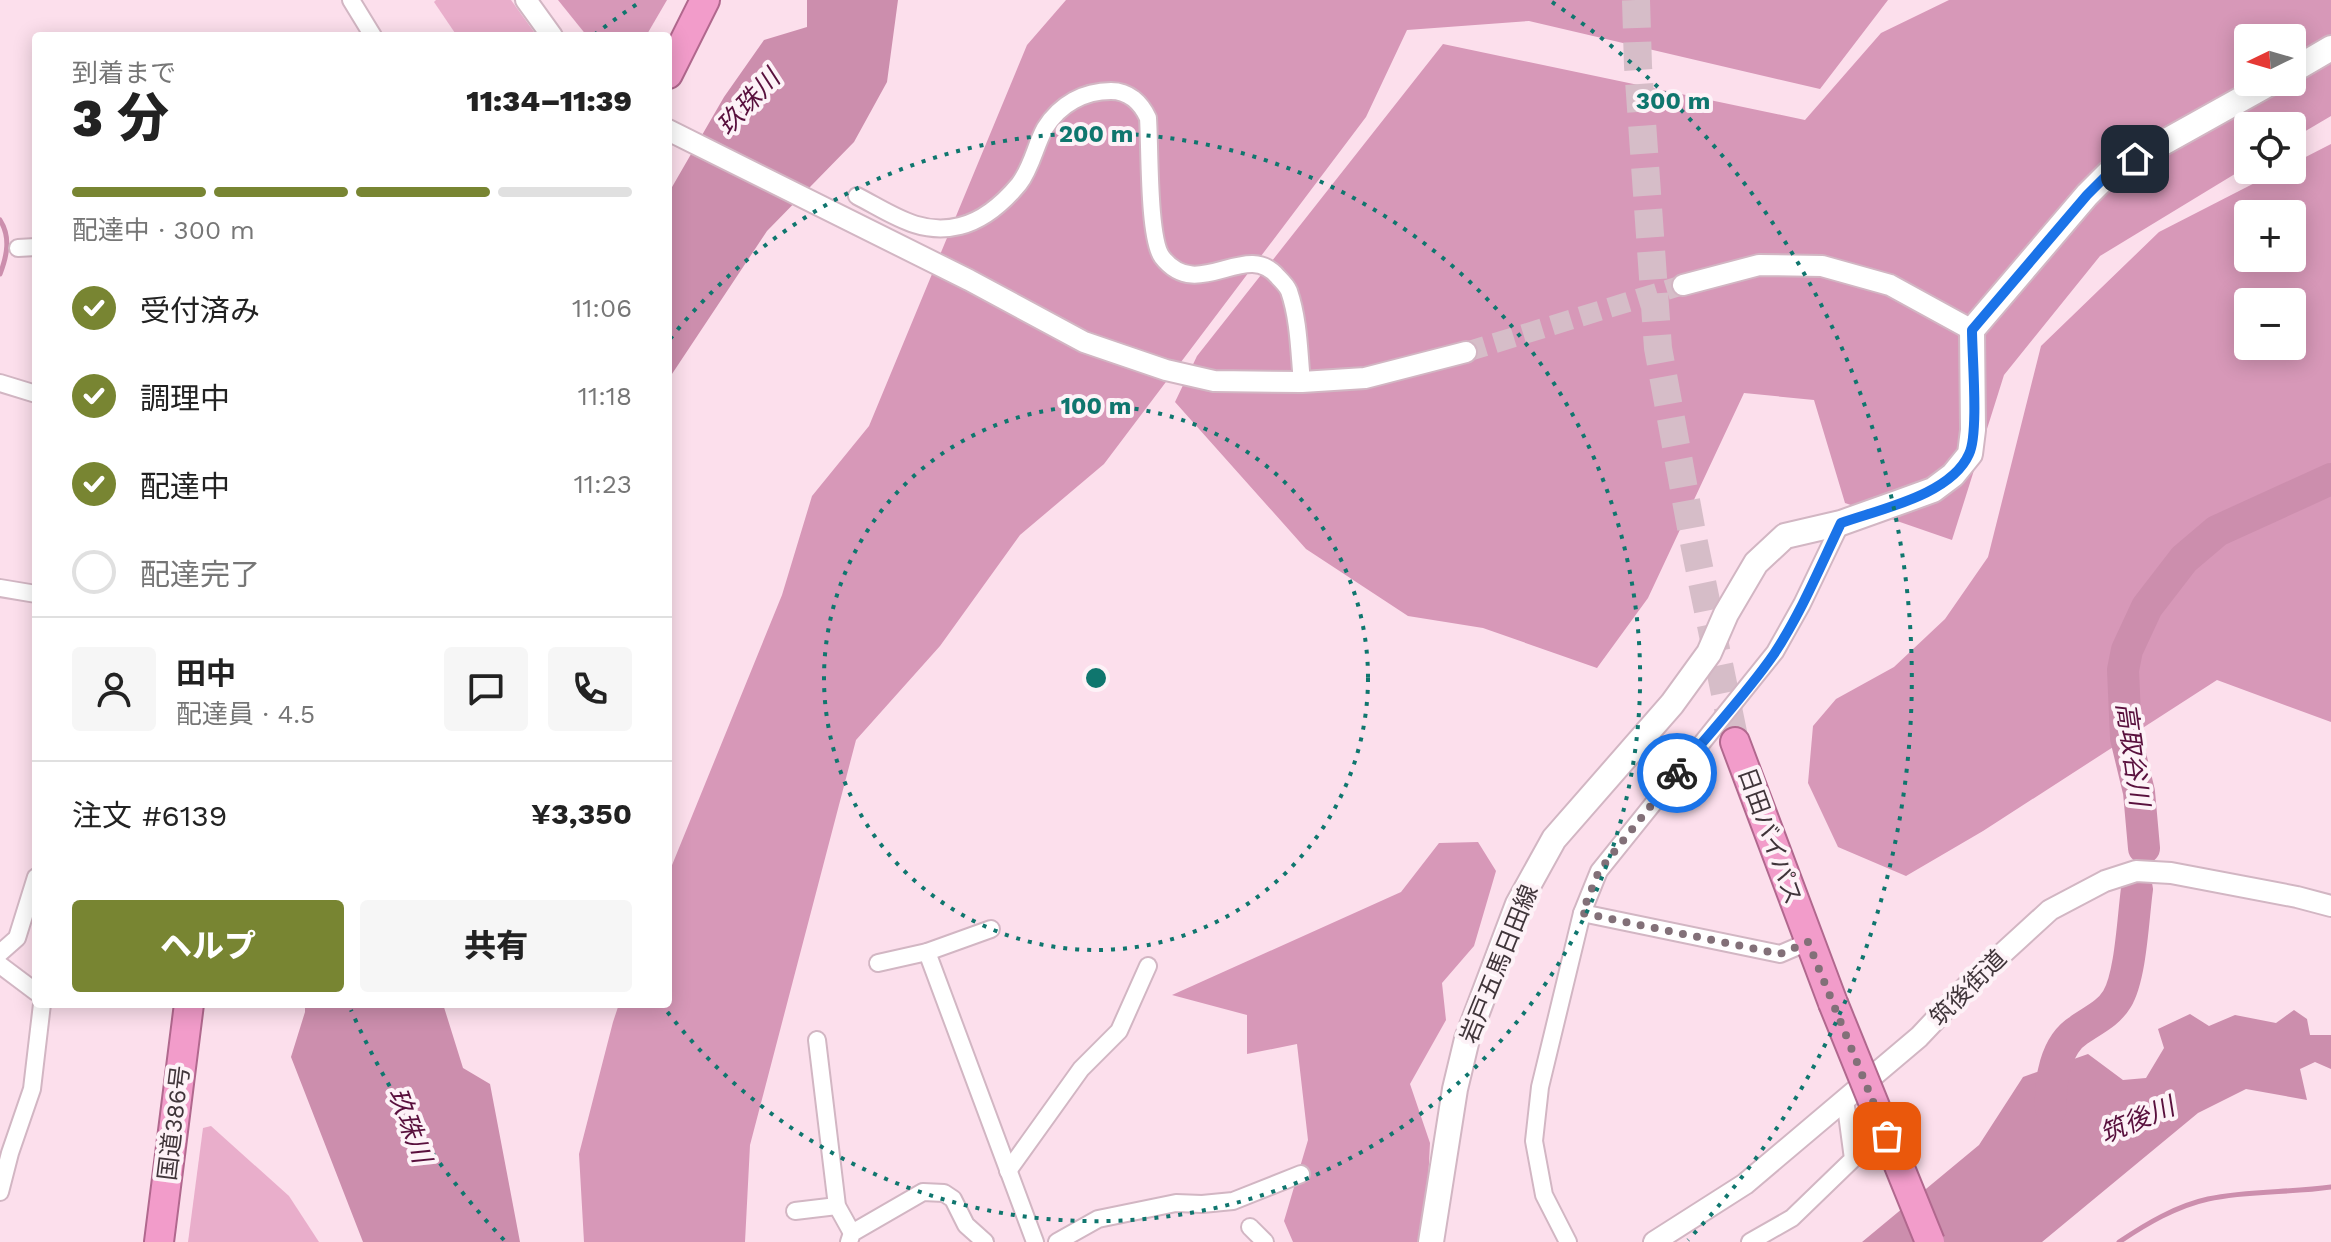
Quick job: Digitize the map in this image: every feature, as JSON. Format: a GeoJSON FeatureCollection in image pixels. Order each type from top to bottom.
{"type":"FeatureCollection","features":[{"type":"Feature","properties":{"kind":"highway"},"geometry":{"type":"LineString","coordinates":[[672,66],[705,0]]}},
{"type":"Feature","properties":{"kind":"highway","name":"日田バイパス"},"geometry":{"type":"LineString","coordinates":[[1735,742],[1808,942],[1930,1242]]}},
{"type":"Feature","properties":{"kind":"highway","name":"国道386号"},"geometry":{"type":"LineString","coordinates":[[159,1242],[188,1008]]}},
{"type":"Feature","properties":{"kind":"main road"},"geometry":{"type":"LineString","coordinates":[[2306,63],[2331,48]]}},
{"type":"Feature","properties":{"kind":"main road"},"geometry":{"type":"LineString","coordinates":[[1972,330],[2109,173],[2247,96]]}},
{"type":"Feature","properties":{"kind":"main road","name":"岩戸五馬日田線"},"geometry":{"type":"LineString","coordinates":[[1431,1242],[1455,1089],[1467,1039],[1518,904],[1554,839],[1672,704],[1709,653],[1726,614],[1756,563],[1785,536],[1841,523],[1933,490],[1953,475],[1970,454],[1973,430],[1972,330]]}},
{"type":"Feature","properties":{"kind":"street"},"geometry":{"type":"LineString","coordinates":[[351,0],[371,32]]}},
{"type":"Feature","properties":{"kind":"street"},"geometry":{"type":"LineString","coordinates":[[526,0],[549,32]]}},
{"type":"Feature","properties":{"kind":"street"},"geometry":{"type":"LineString","coordinates":[[857,196],[919,228],[944,229],[965,225],[1000,205],[1026,175],[1046,127],[1069,103],[1091,91],[1118,91],[1140,102],[1148,118],[1152,229],[1161,256],[1179,272],[1208,275],[1254,262],[1274,272],[1288,288],[1296,323],[1302,382]]}},
{"type":"Feature","properties":{"kind":"street"},"geometry":{"type":"LineString","coordinates":[[672,132],[969,280],[1084,342],[1130,360],[1214,381],[1302,382],[1365,378],[1466,352]]}},
{"type":"Feature","properties":{"kind":"street"},"geometry":{"type":"LineString","coordinates":[[18,248],[32,247]]}},
{"type":"Feature","properties":{"kind":"street"},"geometry":{"type":"LineString","coordinates":[[1683,285],[1759,265],[1822,266],[1890,285],[1972,330]]}},
{"type":"Feature","properties":{"kind":"street"},"geometry":{"type":"LineString","coordinates":[[0,383],[32,393]]}},
{"type":"Feature","properties":{"kind":"street"},"geometry":{"type":"LineString","coordinates":[[1568,1242],[1544,1195],[1534,1141],[1540,1087],[1582,913],[1599,871],[1775,652],[1841,523]]}},
{"type":"Feature","properties":{"kind":"street"},"geometry":{"type":"LineString","coordinates":[[0,588],[32,593]]}},
{"type":"Feature","properties":{"kind":"street","name":"筑後街道"},"geometry":{"type":"LineString","coordinates":[[1654,1242],[1745,1184],[1919,1037],[1968,985],[2050,910],[2105,881],[2136,871],[2171,873],[2331,906]]}},
{"type":"Feature","properties":{"kind":"street"},"geometry":{"type":"LineString","coordinates":[[0,953],[17,938],[32,890]]}},
{"type":"Feature","properties":{"kind":"street"},"geometry":{"type":"LineString","coordinates":[[1582,913],[1780,954],[1808,942]]}},
{"type":"Feature","properties":{"kind":"street"},"geometry":{"type":"LineString","coordinates":[[878,963],[927,952],[991,929]]}},
{"type":"Feature","properties":{"kind":"street"},"geometry":{"type":"LineString","coordinates":[[927,952],[1035,1242]]}},
{"type":"Feature","properties":{"kind":"street"},"geometry":{"type":"LineString","coordinates":[[0,965],[32,989]]}},
{"type":"Feature","properties":{"kind":"street"},"geometry":{"type":"LineString","coordinates":[[1008,1171],[1081,1069],[1119,1031],[1148,966]]}},
{"type":"Feature","properties":{"kind":"street"},"geometry":{"type":"LineString","coordinates":[[0,1192],[32,1089],[42,1008]]}},
{"type":"Feature","properties":{"kind":"street"},"geometry":{"type":"LineString","coordinates":[[817,1040],[837,1206],[850,1238],[923,1192],[944,1193],[953,1199],[966,1225],[985,1242]]}},
{"type":"Feature","properties":{"kind":"street"},"geometry":{"type":"LineString","coordinates":[[1750,1242],[1792,1218],[1853,1159],[1845,1099]]}},
{"type":"Feature","properties":{"kind":"street"},"geometry":{"type":"LineString","coordinates":[[1057,1242],[1098,1219],[1176,1203],[1233,1201],[1301,1174]]}},
{"type":"Feature","properties":{"kind":"street"},"geometry":{"type":"LineString","coordinates":[[795,1211],[837,1206]]}},
{"type":"Feature","properties":{"kind":"street"},"geometry":{"type":"LineString","coordinates":[[1250,1227],[1265,1242]]}},
{"type":"Feature","properties":{"kind":"shaded area"},"geometry":{"type":"Polygon","coordinates":[[[511,0],[534,32],[454,32],[434,2],[511,0]]]}},
{"type":"Feature","properties":{"kind":"shaded area"},"geometry":{"type":"Polygon","coordinates":[[[558,0],[667,0],[648,32],[584,32],[558,0]]]}},
{"type":"Feature","properties":{"kind":"shaded area"},"geometry":{"type":"Polygon","coordinates":[[[1066,0],[1888,0],[1820,89],[1529,21],[1407,30],[1366,117],[1104,464],[1020,535],[940,646],[856,740],[750,1145],[745,1242],[584,1242],[579,1154],[618,1008],[672,1008],[672,865],[782,595],[812,496],[869,426],[1027,45],[1066,0]]]}},
{"type":"Feature","properties":{"kind":"shaded area"},"geometry":{"type":"Polygon","coordinates":[[[1949,0],[2331,0],[2331,116],[2306,131],[2306,112],[2234,112],[2234,175],[2100,256],[2004,375],[1952,540],[1845,503],[1814,400],[1744,393],[1648,598],[1597,668],[1483,628],[1408,616],[1306,549],[1175,402],[1197,356],[1443,44],[1805,120],[1881,33],[1949,0]]]}},
{"type":"Feature","properties":{"kind":"shaded area"},"geometry":{"type":"Polygon","coordinates":[[[2331,144],[2331,722],[2217,680],[1983,831],[1906,876],[1838,847],[1808,783],[1813,726],[1836,699],[1894,667],[1945,619],[1988,557],[2041,346],[2159,232],[2253,184],[2306,184],[2306,157],[2331,144]]]}},
{"type":"Feature","properties":{"kind":"shaded area"},"geometry":{"type":"Polygon","coordinates":[[[1478,842],[1496,871],[1474,946],[1442,983],[1446,1020],[1410,1084],[1430,1143],[1425,1242],[1293,1242],[1284,1221],[1308,1140],[1297,1044],[1247,1054],[1247,1015],[1172,995],[1401,892],[1439,843],[1478,842]]]}},
{"type":"Feature","properties":{"kind":"shaded area"},"geometry":{"type":"Polygon","coordinates":[[[211,1126],[289,1196],[319,1242],[188,1242],[203,1128],[211,1126]]]}},
{"type":"Feature","properties":{"kind":"water","name":"玖珠川"},"geometry":{"type":"Polygon","coordinates":[[[807,0],[898,0],[887,82],[854,142],[767,231],[672,374],[672,187],[724,97],[764,40],[807,27],[807,0]]]}},
{"type":"Feature","properties":{"kind":"water","name":"玖珠川"},"geometry":{"type":"Polygon","coordinates":[[[305,1008],[444,1008],[463,1068],[490,1084],[520,1242],[363,1242],[291,1057],[305,1008]]]}},
{"type":"Feature","properties":{"kind":"water","name":"筑後川"},"geometry":{"type":"Polygon","coordinates":[[[2294,1010],[2307,1019],[2310,1035],[2331,1035],[2331,1069],[2315,1062],[2300,1069],[2307,1100],[2246,1089],[2198,1113],[2042,1242],[1862,1242],[1979,1145],[2023,1077],[2088,1054],[2123,1080],[2146,1078],[2164,1048],[2158,1029],[2190,1014],[2209,1026],[2235,1015],[2276,1023],[2294,1010]]]}},
{"type":"Feature","properties":{"kind":"waterway"},"geometry":{"type":"LineString","coordinates":[[0,220],[6,233],[7,247],[0,274]]}},
{"type":"Feature","properties":{"kind":"waterway","name":"高取谷川"},"geometry":{"type":"LineString","coordinates":[[2144,848],[2139,792],[2126,738],[2123,670],[2127,650],[2147,607],[2184,559],[2217,531],[2331,479]]}},
{"type":"Feature","properties":{"kind":"waterway","name":"高取谷川"},"geometry":{"type":"LineString","coordinates":[[2051,1108],[2053,1075],[2064,1045],[2109,1009],[2122,989],[2137,889]]}},
{"type":"Feature","properties":{"kind":"waterway"},"geometry":{"type":"LineString","coordinates":[[2119,1242],[2162,1216],[2208,1199],[2331,1187]]}},
{"type":"Feature","properties":{"kind":"tunnel"},"geometry":{"type":"LineString","coordinates":[[1636,0],[1658,348],[1735,742]]}},
{"type":"Feature","properties":{"kind":"tunnel"},"geometry":{"type":"LineString","coordinates":[[1466,352],[1683,285]]}},
{"type":"Feature","properties":{"kind":"way so far"},"geometry":{"type":"LineString","coordinates":[[1677,773],[1599,871],[1582,913],[1780,954],[1808,942],[1887,1136]]}},
{"type":"Feature","properties":{"kind":"route"},"geometry":{"type":"LineString","coordinates":[[1677,773],[1775,652],[1841,523],[1933,490],[1953,475],[1970,454],[1973,430],[1972,330],[2087,195],[2109,173],[2135,159]]}}]}
